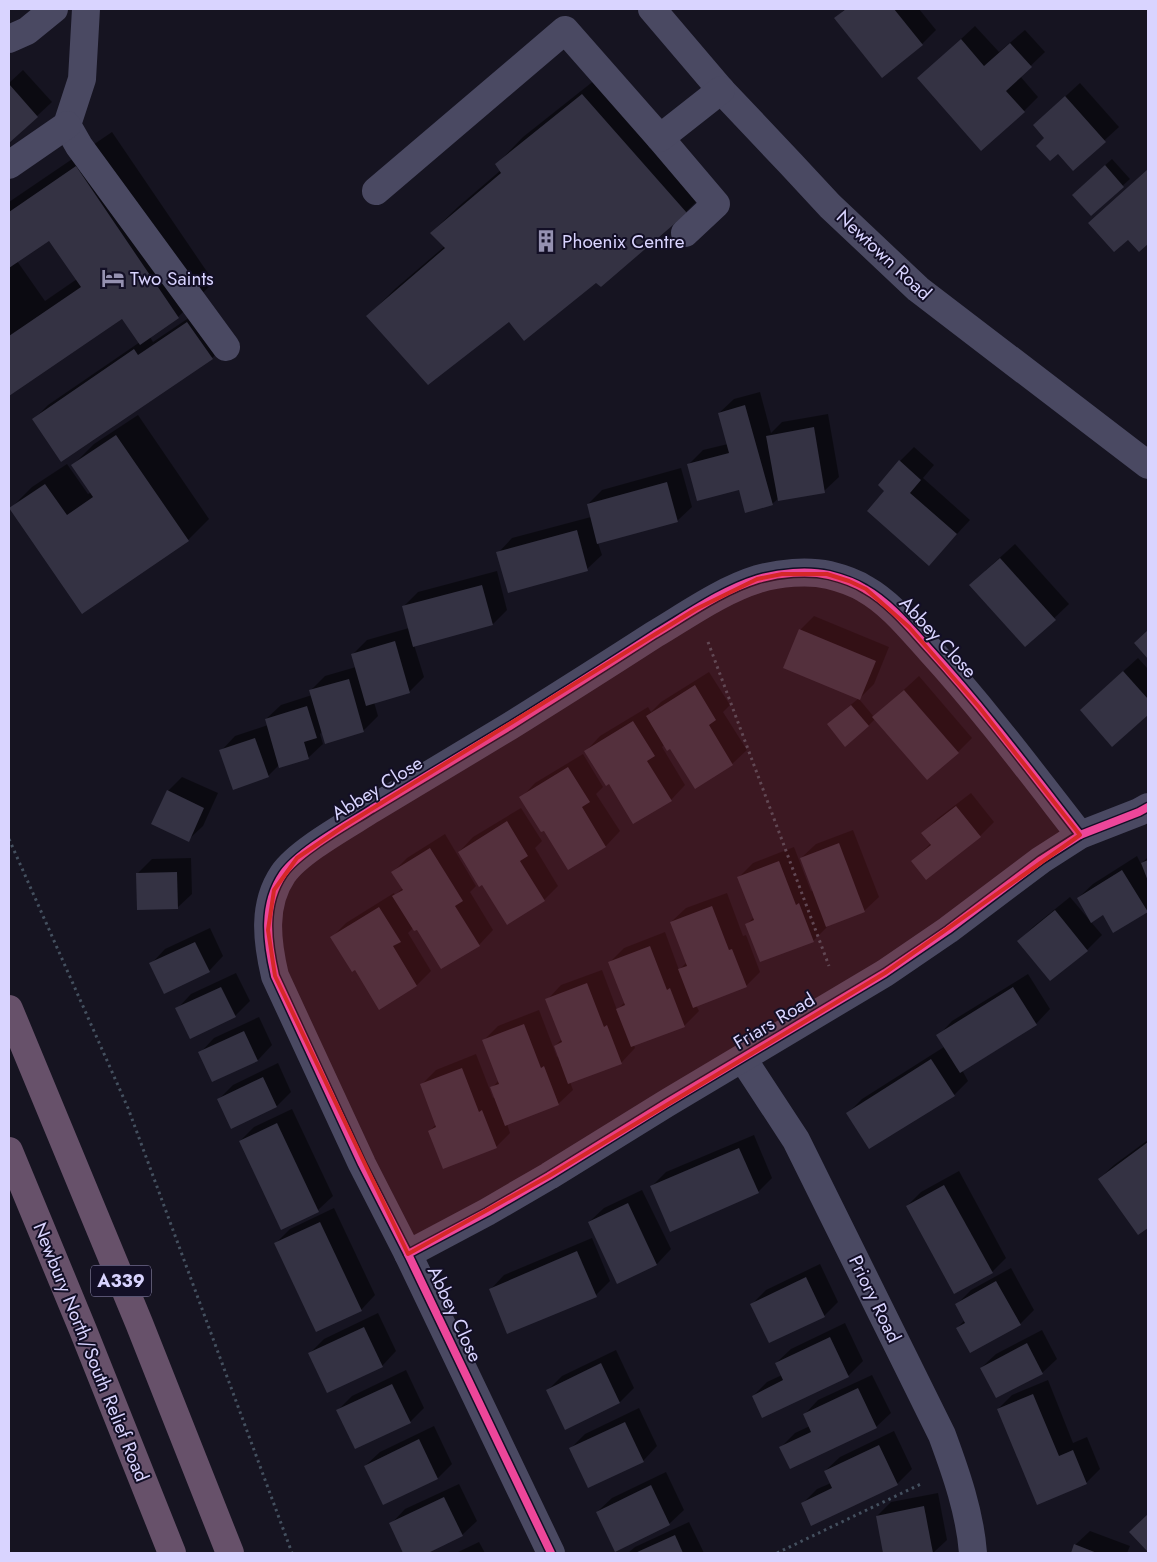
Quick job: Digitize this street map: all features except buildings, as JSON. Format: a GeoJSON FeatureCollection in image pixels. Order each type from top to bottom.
{"type":"FeatureCollection","features":[{"type":"Feature","properties":{"kind":"highway","name":"A339"},"geometry":{"type":"LineString","coordinates":[[9,1009],[139,1323],[230,1553]]}},
{"type":"Feature","properties":{"kind":"highway","name":"Newbury North/South Relief Road"},"geometry":{"type":"LineString","coordinates":[[9,1151],[87,1339],[172,1553]]}},
{"type":"Feature","properties":{"kind":"street"},"geometry":{"type":"LineString","coordinates":[[9,39],[27,31],[54,9]]}},
{"type":"Feature","properties":{"kind":"street"},"geometry":{"type":"LineString","coordinates":[[9,165],[67,125],[82,79],[86,9]]}},
{"type":"Feature","properties":{"kind":"street","name":"Newtown Road"},"geometry":{"type":"LineString","coordinates":[[652,9],[721,90],[830,206],[918,289],[1148,465]]}},
{"type":"Feature","properties":{"kind":"street"},"geometry":{"type":"LineString","coordinates":[[376,191],[565,30],[716,204],[685,233]]}},
{"type":"Feature","properties":{"kind":"street"},"geometry":{"type":"LineString","coordinates":[[660,138],[721,90]]}},
{"type":"Feature","properties":{"kind":"street"},"geometry":{"type":"LineString","coordinates":[[67,125],[79,146],[226,347]]}},
{"type":"Feature","properties":{"kind":"street","name":"Abbey Close"},"geometry":{"type":"LineString","coordinates":[[551,1553],[408,1254],[362,1164],[275,976],[268,930],[274,890],[284,873],[297,858],[344,826],[511,725],[696,609],[757,579],[782,574],[827,574],[866,589],[885,604],[944,665],[1080,834]]}},
{"type":"Feature","properties":{"kind":"street","name":"Friars Road"},"geometry":{"type":"LineString","coordinates":[[408,1254],[534,1184],[842,999],[948,930],[1041,860],[1080,834],[1139,812],[1148,806]]}},
{"type":"Feature","properties":{"kind":"street","name":"Priory Road"},"geometry":{"type":"LineString","coordinates":[[743,1059],[796,1140],[942,1435],[965,1508],[973,1553]]}},
{"type":"Feature","properties":{"kind":"path"},"geometry":{"type":"LineString","coordinates":[[696,609],[842,999]]}},
{"type":"Feature","properties":{"kind":"path"},"geometry":{"type":"LineString","coordinates":[[9,840],[128,1108],[292,1553]]}},
{"type":"Feature","properties":{"kind":"path"},"geometry":{"type":"LineString","coordinates":[[777,1553],[954,1469]]}},
{"type":"Feature","properties":{"kind":"highlighted area"},"geometry":{"type":"Polygon","coordinates":[[[782,574],[827,574],[866,589],[909,627],[979,707],[1080,835],[885,973],[549,1176],[408,1254],[275,976],[268,930],[274,890],[297,858],[344,826],[696,609],[757,579],[782,574]]]}},
{"type":"Feature","properties":{"kind":"cycle path"},"geometry":{"type":"LineString","coordinates":[[551,1553],[408,1254],[362,1164],[275,976],[268,937],[269,911],[276,886],[283,874],[300,856],[337,831],[705,604],[731,590],[758,579],[793,573],[820,573],[847,580],[883,601],[950,672],[1080,835]]}},
{"type":"Feature","properties":{"kind":"cycle path"},"geometry":{"type":"LineString","coordinates":[[408,1254],[549,1176],[885,973],[948,930],[1041,860],[1080,835],[1148,807]]}},
{"type":"Feature","properties":{"kind":"place","name":"Phoenix Centre"},"geometry":{"type":"Point","coordinates":[546,241]}},
{"type":"Feature","properties":{"kind":"place","name":"Two Saints"},"geometry":{"type":"Point","coordinates":[113,278]}}]}
